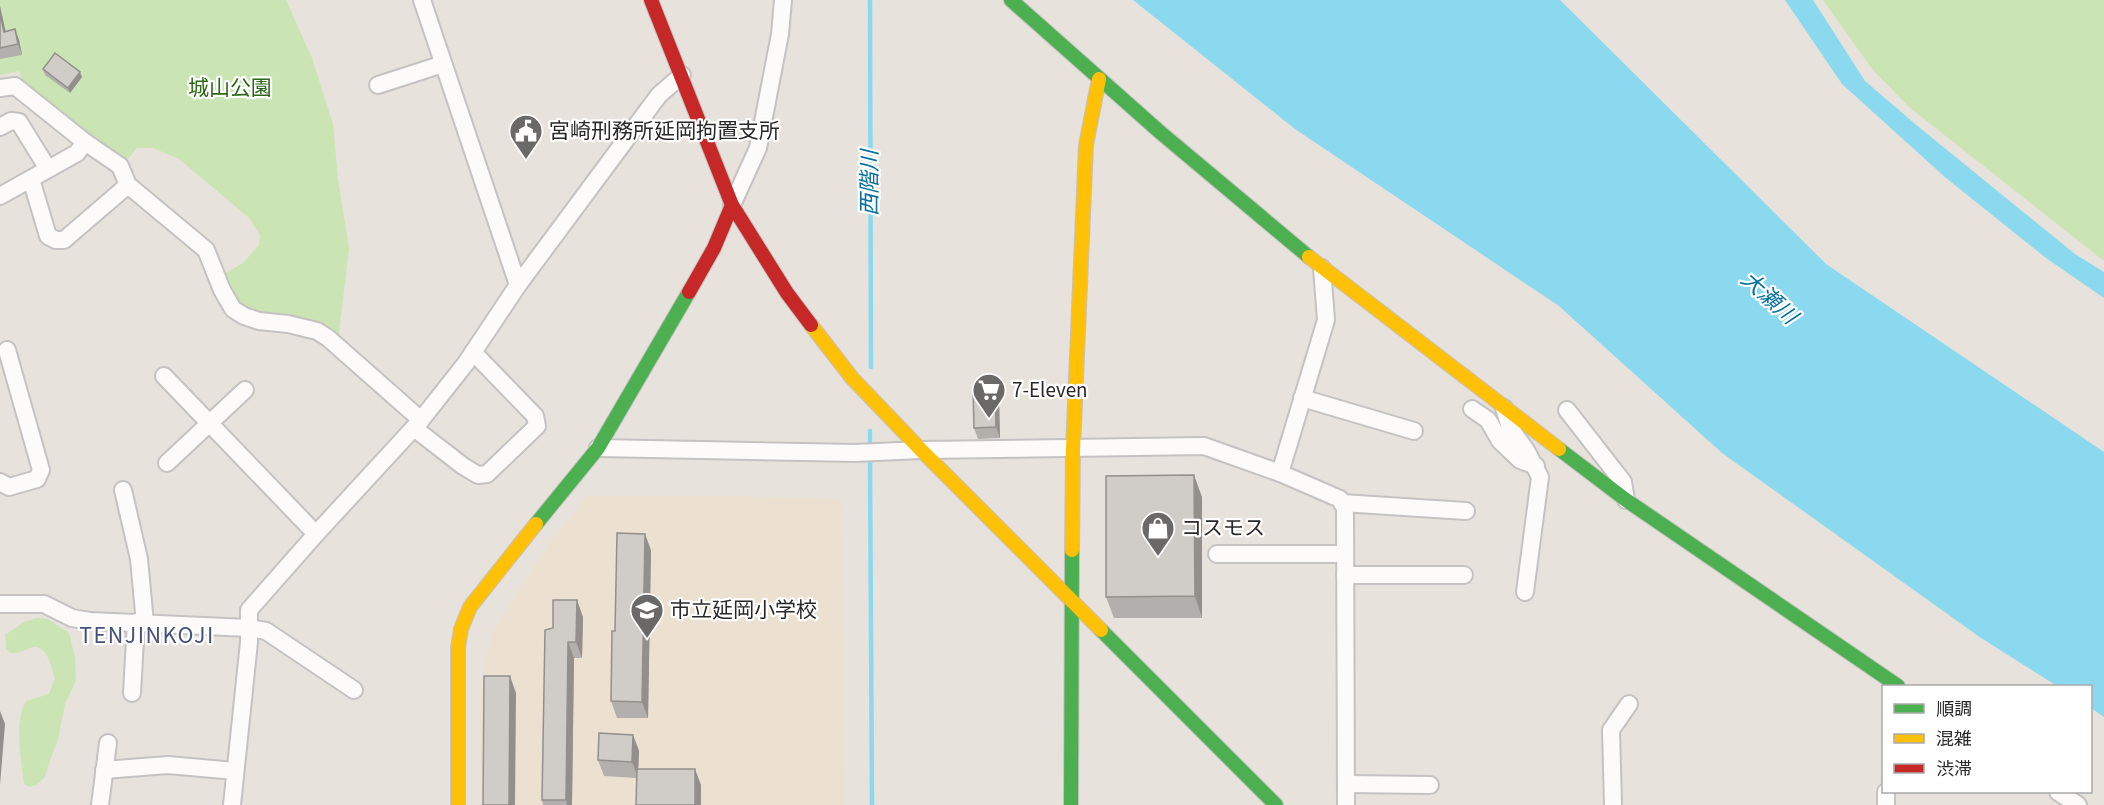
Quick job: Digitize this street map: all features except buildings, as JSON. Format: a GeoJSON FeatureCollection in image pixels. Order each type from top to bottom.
{"type":"FeatureCollection","features":[{"type":"Feature","properties":{"kind":"street"},"geometry":{"type":"LineString","coordinates":[[422,0],[518,285]]}},
{"type":"Feature","properties":{"kind":"street"},"geometry":{"type":"LineString","coordinates":[[651,0],[732,205],[787,293],[852,378],[1276,805]]}},
{"type":"Feature","properties":{"kind":"street"},"geometry":{"type":"LineString","coordinates":[[458,805],[458,648],[461,629],[470,607],[482,590],[598,448],[714,248],[758,148],[780,34],[783,0]]}},
{"type":"Feature","properties":{"kind":"street"},"geometry":{"type":"LineString","coordinates":[[1011,0],[1099,79],[1322,268],[1626,500],[1889,684]]}},
{"type":"Feature","properties":{"kind":"street"},"geometry":{"type":"LineString","coordinates":[[378,85],[443,64]]}},
{"type":"Feature","properties":{"kind":"street"},"geometry":{"type":"LineString","coordinates":[[232,805],[249,642],[249,610],[417,424],[473,352],[518,285],[659,94],[682,75]]}},
{"type":"Feature","properties":{"kind":"street"},"geometry":{"type":"LineString","coordinates":[[1071,805],[1072,449],[1086,145],[1099,79]]}},
{"type":"Feature","properties":{"kind":"street"},"geometry":{"type":"LineString","coordinates":[[0,88],[15,86],[120,166],[128,185],[206,250],[222,290],[233,309],[259,321],[288,324],[317,331],[328,338],[417,424],[463,466],[478,475],[487,474],[537,426],[535,416],[473,352]]}},
{"type":"Feature","properties":{"kind":"street"},"geometry":{"type":"LineString","coordinates":[[0,127],[11,121],[19,122],[48,169]]}},
{"type":"Feature","properties":{"kind":"street"},"geometry":{"type":"LineString","coordinates":[[0,196],[78,153],[86,142]]}},
{"type":"Feature","properties":{"kind":"street"},"geometry":{"type":"LineString","coordinates":[[31,179],[48,236],[56,240],[64,240],[128,185]]}},
{"type":"Feature","properties":{"kind":"street"},"geometry":{"type":"LineString","coordinates":[[1280,472],[1326,320],[1322,268]]}},
{"type":"Feature","properties":{"kind":"street"},"geometry":{"type":"LineString","coordinates":[[0,482],[9,487],[37,479],[41,470],[7,350]]}},
{"type":"Feature","properties":{"kind":"street"},"geometry":{"type":"LineString","coordinates":[[164,376],[316,534]]}},
{"type":"Feature","properties":{"kind":"street"},"geometry":{"type":"LineString","coordinates":[[166,463],[245,390]]}},
{"type":"Feature","properties":{"kind":"street"},"geometry":{"type":"LineString","coordinates":[[1302,398],[1414,431]]}},
{"type":"Feature","properties":{"kind":"street"},"geometry":{"type":"LineString","coordinates":[[1504,408],[1510,428],[1536,466],[1540,477],[1525,592]]}},
{"type":"Feature","properties":{"kind":"street"},"geometry":{"type":"LineString","coordinates":[[1472,410],[1488,420],[1500,441],[1520,460],[1536,466]]}},
{"type":"Feature","properties":{"kind":"street"},"geometry":{"type":"LineString","coordinates":[[1567,410],[1623,482],[1626,500]]}},
{"type":"Feature","properties":{"kind":"street"},"geometry":{"type":"LineString","coordinates":[[598,448],[855,453],[1204,446],[1280,472],[1340,499],[1345,508],[1346,805]]}},
{"type":"Feature","properties":{"kind":"street"},"geometry":{"type":"LineString","coordinates":[[123,490],[139,559],[140,622],[132,693]]}},
{"type":"Feature","properties":{"kind":"street"},"geometry":{"type":"LineString","coordinates":[[1342,503],[1466,511]]}},
{"type":"Feature","properties":{"kind":"street"},"geometry":{"type":"LineString","coordinates":[[1217,554],[1345,554]]}},
{"type":"Feature","properties":{"kind":"street"},"geometry":{"type":"LineString","coordinates":[[1345,575],[1464,575]]}},
{"type":"Feature","properties":{"kind":"street"},"geometry":{"type":"LineString","coordinates":[[0,604],[44,604],[72,618],[90,621],[249,628],[266,631],[354,690]]}},
{"type":"Feature","properties":{"kind":"street"},"geometry":{"type":"LineString","coordinates":[[1612,805],[1611,730],[1629,704]]}},
{"type":"Feature","properties":{"kind":"street"},"geometry":{"type":"LineString","coordinates":[[100,805],[108,743]]}},
{"type":"Feature","properties":{"kind":"street"},"geometry":{"type":"LineString","coordinates":[[104,770],[168,765],[235,771]]}},
{"type":"Feature","properties":{"kind":"street"},"geometry":{"type":"LineString","coordinates":[[1346,784],[1430,785]]}},
{"type":"Feature","properties":{"kind":"street"},"geometry":{"type":"LineString","coordinates":[[2060,793],[2078,805]]}},
{"type":"Feature","properties":{"kind":"shaded area"},"geometry":{"type":"Polygon","coordinates":[[[587,496],[841,499],[845,805],[481,805],[480,695],[491,634],[554,537],[587,496]]]}},
{"type":"Feature","properties":{"kind":"green space","name":"城山公園"},"geometry":{"type":"Polygon","coordinates":[[[0,0],[286,0],[312,58],[333,124],[338,179],[349,249],[338,341],[243,312],[223,275],[243,263],[259,245],[260,235],[249,218],[179,159],[153,148],[137,148],[125,162],[22,86],[20,71],[0,75],[0,0]]]}},
{"type":"Feature","properties":{"kind":"green space"},"geometry":{"type":"Polygon","coordinates":[[[1823,0],[2104,0],[2104,261],[1909,107],[1872,69],[1823,0]]]}},
{"type":"Feature","properties":{"kind":"green space"},"geometry":{"type":"Polygon","coordinates":[[[36,618],[48,619],[69,633],[75,657],[76,681],[65,704],[58,740],[45,777],[30,787],[24,784],[20,752],[19,730],[22,709],[26,701],[49,694],[55,678],[50,662],[41,649],[36,647],[10,653],[6,648],[5,635],[24,622],[36,618]]]}},
{"type":"Feature","properties":{"kind":"water","name":"大瀬川"},"geometry":{"type":"Polygon","coordinates":[[[1133,0],[1560,0],[1826,264],[2104,452],[2104,717],[2092,709],[2092,685],[2055,685],[1981,638],[1722,453],[1559,306],[1295,129],[1133,0]]]}},
{"type":"Feature","properties":{"kind":"water"},"geometry":{"type":"Polygon","coordinates":[[[1785,0],[1813,0],[1865,81],[2075,254],[2104,272],[2104,298],[2046,258],[1946,178],[1842,84],[1785,0]]]}},
{"type":"Feature","properties":{"kind":"waterway","name":"西階川"},"geometry":{"type":"LineString","coordinates":[[870,0],[871,367]]}},
{"type":"Feature","properties":{"kind":"waterway"},"geometry":{"type":"LineString","coordinates":[[870,431],[870,442]]}},
{"type":"Feature","properties":{"kind":"waterway"},"geometry":{"type":"LineString","coordinates":[[870,457],[872,805]]}},
{"type":"Feature","properties":{"kind":"traffic: fast"},"geometry":{"type":"LineString","coordinates":[[1011,0],[1161,133],[1309,257]]}},
{"type":"Feature","properties":{"kind":"traffic: fast"},"geometry":{"type":"LineString","coordinates":[[536,524],[598,448],[689,292]]}},
{"type":"Feature","properties":{"kind":"traffic: fast"},"geometry":{"type":"LineString","coordinates":[[1559,449],[1626,500],[1897,685]]}},
{"type":"Feature","properties":{"kind":"traffic: fast"},"geometry":{"type":"LineString","coordinates":[[1071,805],[1072,550]]}},
{"type":"Feature","properties":{"kind":"traffic: fast"},"geometry":{"type":"LineString","coordinates":[[1101,630],[1276,805]]}},
{"type":"Feature","properties":{"kind":"traffic: slow"},"geometry":{"type":"LineString","coordinates":[[1072,550],[1073,449],[1086,145],[1099,79]]}},
{"type":"Feature","properties":{"kind":"traffic: slow"},"geometry":{"type":"LineString","coordinates":[[1309,257],[1559,449]]}},
{"type":"Feature","properties":{"kind":"traffic: slow"},"geometry":{"type":"LineString","coordinates":[[811,325],[852,378],[1101,630]]}},
{"type":"Feature","properties":{"kind":"traffic: slow"},"geometry":{"type":"LineString","coordinates":[[458,805],[458,648],[461,629],[470,607],[536,524]]}},
{"type":"Feature","properties":{"kind":"traffic: jam"},"geometry":{"type":"LineString","coordinates":[[651,0],[732,205],[787,293],[811,325]]}},
{"type":"Feature","properties":{"kind":"traffic: jam"},"geometry":{"type":"LineString","coordinates":[[689,292],[714,248],[732,205]]}},
{"type":"Feature","properties":{"kind":"place","name":"宮崎刑務所延岡拘置支所"},"geometry":{"type":"Point","coordinates":[526,160]}},
{"type":"Feature","properties":{"kind":"place","name":"7-Eleven"},"geometry":{"type":"Point","coordinates":[989,419]}},
{"type":"Feature","properties":{"kind":"place","name":"コスモス"},"geometry":{"type":"Point","coordinates":[1158,557]}},
{"type":"Feature","properties":{"kind":"place","name":"市立延岡小学校"},"geometry":{"type":"Point","coordinates":[647,639]}},
{"type":"Feature","properties":{"kind":"district","name":"TENJINKOJI"},"geometry":{"type":"Point","coordinates":[147,635]}}]}
